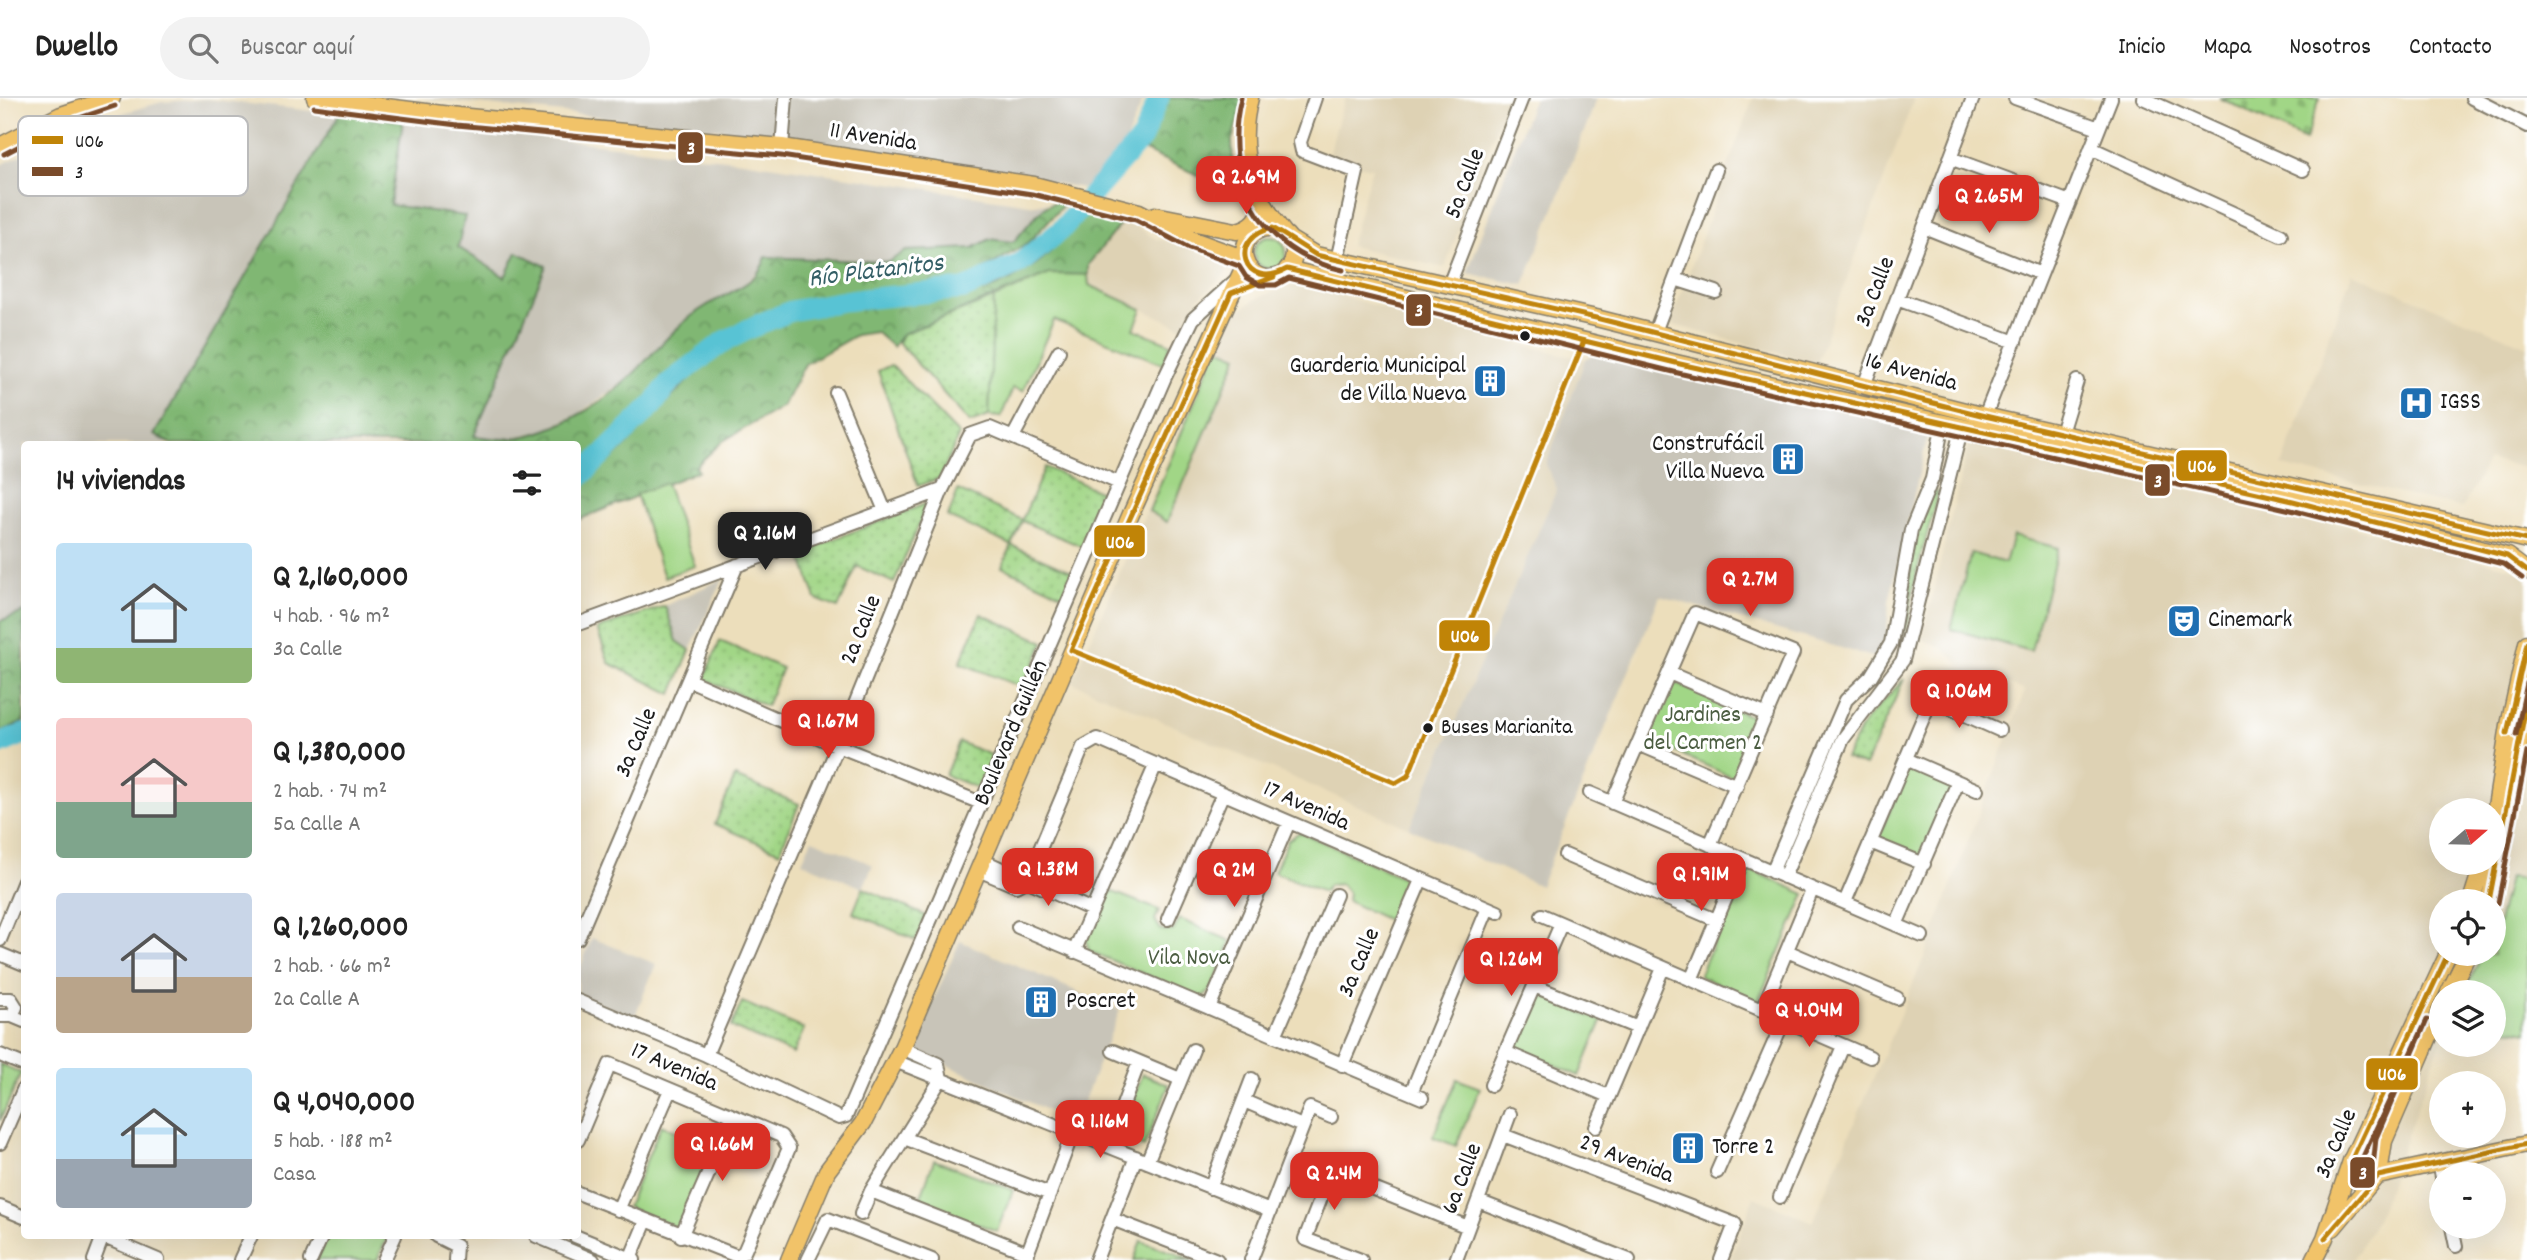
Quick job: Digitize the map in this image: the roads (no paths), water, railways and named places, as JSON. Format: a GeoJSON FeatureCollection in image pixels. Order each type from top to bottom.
{"type":"FeatureCollection","features":[{"type":"Feature","properties":{"kind":"main road"},"geometry":{"type":"LineString","coordinates":[[59,116],[111,98]]}},
{"type":"Feature","properties":{"kind":"main road","name":"11 Avenida"},"geometry":{"type":"LineString","coordinates":[[315,98],[458,116],[782,147],[1061,191],[1139,212],[1184,236],[1245,261]]}},
{"type":"Feature","properties":{"kind":"main road"},"geometry":{"type":"LineString","coordinates":[[1233,287],[1280,273],[1293,250],[1249,175],[1243,146],[1250,98]]}},
{"type":"Feature","properties":{"kind":"main road"},"geometry":{"type":"LineString","coordinates":[[0,146],[18,137]]}},
{"type":"Feature","properties":{"kind":"main road"},"geometry":{"type":"LineString","coordinates":[[1139,212],[1236,231],[1248,228],[1257,219],[1262,201]]}},
{"type":"Feature","properties":{"kind":"main road"},"geometry":{"type":"LineString","coordinates":[[1280,273],[1257,275],[1245,261],[1245,244],[1254,233],[1273,228],[1286,236]]}},
{"type":"Feature","properties":{"kind":"main road","name":"16 Avenida"},"geometry":{"type":"LineString","coordinates":[[1286,236],[1317,255],[1337,260],[1654,332],[1865,383],[1985,416],[2527,540]]}},
{"type":"Feature","properties":{"kind":"main road","name":"Boulevard Guillén"},"geometry":{"type":"LineString","coordinates":[[789,1260],[827,1171],[863,1123],[899,1055],[1216,306],[1233,287],[1245,261]]}},
{"type":"Feature","properties":{"kind":"main road","name":"16 Avenida"},"geometry":{"type":"LineString","coordinates":[[1280,273],[2293,501],[2494,552],[2507,556],[2527,571]]}},
{"type":"Feature","properties":{"kind":"main road"},"geometry":{"type":"LineString","coordinates":[[1777,385],[1782,364]]}},
{"type":"Feature","properties":{"kind":"main road"},"geometry":{"type":"LineString","coordinates":[[2497,798],[2527,643]]}},
{"type":"Feature","properties":{"kind":"main road"},"geometry":{"type":"LineString","coordinates":[[2491,889],[2503,839],[2527,701]]}},
{"type":"Feature","properties":{"kind":"main road","name":"3a Calle"},"geometry":{"type":"LineString","coordinates":[[2314,1260],[2325,1238],[2350,1166],[2442,966]]}},
{"type":"Feature","properties":{"kind":"main road","name":"3a Calle"},"geometry":{"type":"LineString","coordinates":[[2325,1238],[2374,1179],[2384,1141],[2429,1037]]}},
{"type":"Feature","properties":{"kind":"main road"},"geometry":{"type":"LineString","coordinates":[[2384,1141],[2385,1155],[2390,1164],[2409,1170]]}},
{"type":"Feature","properties":{"kind":"main road"},"geometry":{"type":"LineString","coordinates":[[2467,1162],[2527,1144]]}},
{"type":"Feature","properties":{"kind":"main road"},"geometry":{"type":"LineString","coordinates":[[2350,1166],[2356,1180],[2374,1179],[2409,1170],[2429,1170]]}},
{"type":"Feature","properties":{"kind":"street"},"geometry":{"type":"LineString","coordinates":[[782,147],[786,98]]}},
{"type":"Feature","properties":{"kind":"street"},"geometry":{"type":"LineString","coordinates":[[1315,98],[1300,147],[1306,153],[1357,172],[1337,260]]}},
{"type":"Feature","properties":{"kind":"street","name":"5a Calle"},"geometry":{"type":"LineString","coordinates":[[1449,285],[1522,98]]}},
{"type":"Feature","properties":{"kind":"street","name":"3a Calle"},"geometry":{"type":"LineString","coordinates":[[1865,383],[1973,98]]}},
{"type":"Feature","properties":{"kind":"street"},"geometry":{"type":"LineString","coordinates":[[2015,98],[2099,128]]}},
{"type":"Feature","properties":{"kind":"street"},"geometry":{"type":"LineString","coordinates":[[1985,416],[2111,98]]}},
{"type":"Feature","properties":{"kind":"street"},"geometry":{"type":"LineString","coordinates":[[2143,98],[2303,170]]}},
{"type":"Feature","properties":{"kind":"street"},"geometry":{"type":"LineString","coordinates":[[2472,98],[2527,126]]}},
{"type":"Feature","properties":{"kind":"street"},"geometry":{"type":"LineString","coordinates":[[2091,148],[2281,235]]}},
{"type":"Feature","properties":{"kind":"street"},"geometry":{"type":"LineString","coordinates":[[1950,158],[2070,202]]}},
{"type":"Feature","properties":{"kind":"street"},"geometry":{"type":"LineString","coordinates":[[1654,332],[1716,170]]}},
{"type":"Feature","properties":{"kind":"street"},"geometry":{"type":"LineString","coordinates":[[1924,227],[2041,274]]}},
{"type":"Feature","properties":{"kind":"street"},"geometry":{"type":"LineString","coordinates":[[1675,279],[1716,292]]}},
{"type":"Feature","properties":{"kind":"street"},"geometry":{"type":"LineString","coordinates":[[1897,299],[2015,342]]}},
{"type":"Feature","properties":{"kind":"street"},"geometry":{"type":"LineString","coordinates":[[581,1002],[706,1055],[839,1118],[846,1116],[1119,483],[1193,319],[1216,306]]}},
{"type":"Feature","properties":{"kind":"street"},"geometry":{"type":"LineString","coordinates":[[1059,351],[1013,437],[1119,483]]}},
{"type":"Feature","properties":{"kind":"street"},"geometry":{"type":"LineString","coordinates":[[2062,433],[2077,381]]}},
{"type":"Feature","properties":{"kind":"street"},"geometry":{"type":"LineString","coordinates":[[836,393],[885,511]]}},
{"type":"Feature","properties":{"kind":"street"},"geometry":{"type":"LineString","coordinates":[[1778,874],[1837,736],[1846,700],[1872,675],[1892,640],[1911,530],[1931,479],[1943,422]]}},
{"type":"Feature","properties":{"kind":"street"},"geometry":{"type":"LineString","coordinates":[[1837,736],[1886,687],[1903,660],[1909,645],[1962,426]]}},
{"type":"Feature","properties":{"kind":"street","name":"2a Calle"},"geometry":{"type":"LineString","coordinates":[[706,1055],[838,746],[942,490],[970,435],[990,428],[1013,437]]}},
{"type":"Feature","properties":{"kind":"street"},"geometry":{"type":"LineString","coordinates":[[1931,479],[1948,484]]}},
{"type":"Feature","properties":{"kind":"street"},"geometry":{"type":"LineString","coordinates":[[581,623],[942,490]]}},
{"type":"Feature","properties":{"kind":"street","name":"3a Calle"},"geometry":{"type":"LineString","coordinates":[[581,931],[737,565]]}},
{"type":"Feature","properties":{"kind":"street"},"geometry":{"type":"LineString","coordinates":[[1612,803],[1695,613],[1793,653],[1710,845]]}},
{"type":"Feature","properties":{"kind":"street"},"geometry":{"type":"LineString","coordinates":[[1892,640],[1909,645]]}},
{"type":"Feature","properties":{"kind":"street"},"geometry":{"type":"LineString","coordinates":[[1669,673],[1768,715]]}},
{"type":"Feature","properties":{"kind":"street"},"geometry":{"type":"LineString","coordinates":[[1872,675],[1886,687]]}},
{"type":"Feature","properties":{"kind":"street"},"geometry":{"type":"LineString","coordinates":[[689,680],[838,746],[981,803]]}},
{"type":"Feature","properties":{"kind":"street"},"geometry":{"type":"LineString","coordinates":[[1844,902],[1938,683]]}},
{"type":"Feature","properties":{"kind":"street"},"geometry":{"type":"LineString","coordinates":[[1932,700],[1999,730]]}},
{"type":"Feature","properties":{"kind":"street","name":"17 Avenida"},"geometry":{"type":"LineString","coordinates":[[1021,883],[1083,747],[1097,739],[1493,910],[1416,1096],[1342,1065]]}},
{"type":"Feature","properties":{"kind":"street"},"geometry":{"type":"LineString","coordinates":[[1638,744],[1737,786]]}},
{"type":"Feature","properties":{"kind":"street"},"geometry":{"type":"LineString","coordinates":[[1906,759],[1977,790]]}},
{"type":"Feature","properties":{"kind":"street"},"geometry":{"type":"LineString","coordinates":[[1074,952],[1156,764]]}},
{"type":"Feature","properties":{"kind":"street"},"geometry":{"type":"LineString","coordinates":[[1896,925],[1958,782]]}},
{"type":"Feature","properties":{"kind":"street"},"geometry":{"type":"LineString","coordinates":[[1168,919],[1223,793]]}},
{"type":"Feature","properties":{"kind":"street"},"geometry":{"type":"LineString","coordinates":[[1590,793],[1922,936]]}},
{"type":"Feature","properties":{"kind":"street"},"geometry":{"type":"LineString","coordinates":[[1209,1008],[1289,822]]}},
{"type":"Feature","properties":{"kind":"street"},"geometry":{"type":"LineString","coordinates":[[1870,842],[1924,864]]}},
{"type":"Feature","properties":{"kind":"street"},"geometry":{"type":"LineString","coordinates":[[1565,855],[1716,920]]}},
{"type":"Feature","properties":{"kind":"street"},"geometry":{"type":"LineString","coordinates":[[1691,980],[1742,860]]}},
{"type":"Feature","properties":{"kind":"street"},"geometry":{"type":"LineString","coordinates":[[980,865],[1092,910]]}},
{"type":"Feature","properties":{"kind":"street","name":"3a Calle"},"geometry":{"type":"LineString","coordinates":[[1342,1065],[1421,880]]}},
{"type":"Feature","properties":{"kind":"street"},"geometry":{"type":"LineString","coordinates":[[0,940],[21,888]]}},
{"type":"Feature","properties":{"kind":"street"},"geometry":{"type":"LineString","coordinates":[[1762,1010],[1812,890]]}},
{"type":"Feature","properties":{"kind":"street"},"geometry":{"type":"LineString","coordinates":[[1275,1036],[1336,895]]}},
{"type":"Feature","properties":{"kind":"street"},"geometry":{"type":"LineString","coordinates":[[1542,915],[1870,1057]]}},
{"type":"Feature","properties":{"kind":"street"},"geometry":{"type":"LineString","coordinates":[[1491,1085],[1561,924]]}},
{"type":"Feature","properties":{"kind":"street"},"geometry":{"type":"LineString","coordinates":[[1018,927],[1342,1065]]}},
{"type":"Feature","properties":{"kind":"street"},"geometry":{"type":"LineString","coordinates":[[1787,951],[1897,998]]}},
{"type":"Feature","properties":{"kind":"street"},"geometry":{"type":"LineString","coordinates":[[0,954],[21,963]]}},
{"type":"Feature","properties":{"kind":"street"},"geometry":{"type":"LineString","coordinates":[[1596,1127],[1663,968]]}},
{"type":"Feature","properties":{"kind":"street"},"geometry":{"type":"LineString","coordinates":[[1534,986],[1638,1028]]}},
{"type":"Feature","properties":{"kind":"street"},"geometry":{"type":"LineString","coordinates":[[0,999],[8,998],[11,1013],[0,1031]]}},
{"type":"Feature","properties":{"kind":"street"},"geometry":{"type":"LineString","coordinates":[[1717,1172],[1784,1020]]}},
{"type":"Feature","properties":{"kind":"street"},"geometry":{"type":"LineString","coordinates":[[1780,1197],[1843,1046]]}},
{"type":"Feature","properties":{"kind":"street"},"geometry":{"type":"LineString","coordinates":[[1096,1260],[1112,1219],[1193,1050]]}},
{"type":"Feature","properties":{"kind":"street"},"geometry":{"type":"LineString","coordinates":[[1113,1051],[1180,1079]]}},
{"type":"Feature","properties":{"kind":"street"},"geometry":{"type":"LineString","coordinates":[[1505,1052],[1608,1096]]}},
{"type":"Feature","properties":{"kind":"street"},"geometry":{"type":"LineString","coordinates":[[0,1055],[21,1064]]}},
{"type":"Feature","properties":{"kind":"street"},"geometry":{"type":"LineString","coordinates":[[899,1055],[941,1079],[1270,1211]]}},
{"type":"Feature","properties":{"kind":"street"},"geometry":{"type":"LineString","coordinates":[[1108,1145],[1139,1062]]}},
{"type":"Feature","properties":{"kind":"street","name":"17 Avenida"},"geometry":{"type":"LineString","coordinates":[[581,1133],[610,1064],[782,1136],[788,1143],[788,1152],[744,1252],[733,1257],[681,1236]]}},
{"type":"Feature","properties":{"kind":"street"},"geometry":{"type":"LineString","coordinates":[[861,1214],[871,1191],[941,1079]]}},
{"type":"Feature","properties":{"kind":"street"},"geometry":{"type":"LineString","coordinates":[[1210,1188],[1252,1079]]}},
{"type":"Feature","properties":{"kind":"street"},"geometry":{"type":"LineString","coordinates":[[618,1210],[670,1090]]}},
{"type":"Feature","properties":{"kind":"street"},"geometry":{"type":"LineString","coordinates":[[1,1139],[21,1095]]}},
{"type":"Feature","properties":{"kind":"street"},"geometry":{"type":"LineString","coordinates":[[1244,1101],[1302,1126]]}},
{"type":"Feature","properties":{"kind":"street"},"geometry":{"type":"LineString","coordinates":[[1251,1260],[1310,1108],[1331,1117]]}},
{"type":"Feature","properties":{"kind":"street","name":"6a Calle"},"geometry":{"type":"LineString","coordinates":[[1456,1260],[1510,1114]]}},
{"type":"Feature","properties":{"kind":"street"},"geometry":{"type":"LineString","coordinates":[[581,1194],[681,1236],[733,1117]]}},
{"type":"Feature","properties":{"kind":"street"},"geometry":{"type":"LineString","coordinates":[[871,1191],[1026,1256],[1073,1132]]}},
{"type":"Feature","properties":{"kind":"street","name":"29 Avenida"},"geometry":{"type":"LineString","coordinates":[[1503,1135],[1735,1224],[1721,1260]]}},
{"type":"Feature","properties":{"kind":"street"},"geometry":{"type":"LineString","coordinates":[[904,1138],[1050,1194]]}},
{"type":"Feature","properties":{"kind":"street"},"geometry":{"type":"LineString","coordinates":[[1361,1260],[1305,1239],[1331,1172],[1468,1227]]}},
{"type":"Feature","properties":{"kind":"street"},"geometry":{"type":"LineString","coordinates":[[1478,1200],[1629,1260]]}},
{"type":"Feature","properties":{"kind":"street"},"geometry":{"type":"LineString","coordinates":[[0,1207],[21,1216]]}},
{"type":"Feature","properties":{"kind":"street"},"geometry":{"type":"LineString","coordinates":[[808,1260],[828,1219],[932,1260]]}},
{"type":"Feature","properties":{"kind":"street"},"geometry":{"type":"LineString","coordinates":[[1112,1219],[1217,1260]]}},
{"type":"Feature","properties":{"kind":"street"},"geometry":{"type":"LineString","coordinates":[[581,1239],[631,1260],[649,1223]]}},
{"type":"Feature","properties":{"kind":"street"},"geometry":{"type":"LineString","coordinates":[[94,1260],[103,1239]]}},
{"type":"Feature","properties":{"kind":"street"},"geometry":{"type":"LineString","coordinates":[[111,1239],[158,1260]]}},
{"type":"Feature","properties":{"kind":"street"},"geometry":{"type":"LineString","coordinates":[[240,1260],[250,1239]]}},
{"type":"Feature","properties":{"kind":"street"},"geometry":{"type":"LineString","coordinates":[[311,1260],[320,1239]]}},
{"type":"Feature","properties":{"kind":"street"},"geometry":{"type":"LineString","coordinates":[[384,1260],[394,1239]]}},
{"type":"Feature","properties":{"kind":"street"},"geometry":{"type":"LineString","coordinates":[[441,1239],[456,1247],[455,1260]]}},
{"type":"Feature","properties":{"kind":"street"},"geometry":{"type":"LineString","coordinates":[[543,1239],[593,1260]]}},
{"type":"Feature","properties":{"kind":"street"},"geometry":{"type":"LineString","coordinates":[[2455,1239],[2456,1246]]}},
{"type":"Feature","properties":{"kind":"waterway","name":"Río Platanitos"},"geometry":{"type":"LineString","coordinates":[[581,476],[652,406],[669,383],[723,342],[757,325],[791,311],[843,301],[964,289],[1019,264],[1060,231],[1142,138],[1159,98]]}},
{"type":"Feature","properties":{"kind":"waterway","name":"Río Platanitos"},"geometry":{"type":"LineString","coordinates":[[0,744],[21,735]]}},
{"type":"Feature","properties":{"kind":"place","name":"Guarderia Municipal de Villa Nueva"},"geometry":{"type":"Point","coordinates":[1490,381]}},
{"type":"Feature","properties":{"kind":"place","name":"IGSS"},"geometry":{"type":"Point","coordinates":[2416,403]}},
{"type":"Feature","properties":{"kind":"place","name":"Construfácil Villa Nueva"},"geometry":{"type":"Point","coordinates":[1788,459]}},
{"type":"Feature","properties":{"kind":"place","name":"Cinemark"},"geometry":{"type":"Point","coordinates":[2184,621]}},
{"type":"Feature","properties":{"kind":"place","name":"Buses Marianita"},"geometry":{"type":"Point","coordinates":[1428,728]}},
{"type":"Feature","properties":{"kind":"place","name":"Poscret"},"geometry":{"type":"Point","coordinates":[1041,1002]}},
{"type":"Feature","properties":{"kind":"place","name":"Torre 2"},"geometry":{"type":"Point","coordinates":[1688,1148]}},
{"type":"Feature","properties":{"kind":"park label","name":"Jardines del Carmen 2"},"geometry":{"type":"Point","coordinates":[1703,730]}},
{"type":"Feature","properties":{"kind":"park label","name":"Vila Nova"},"geometry":{"type":"Point","coordinates":[1189,959]}}]}
